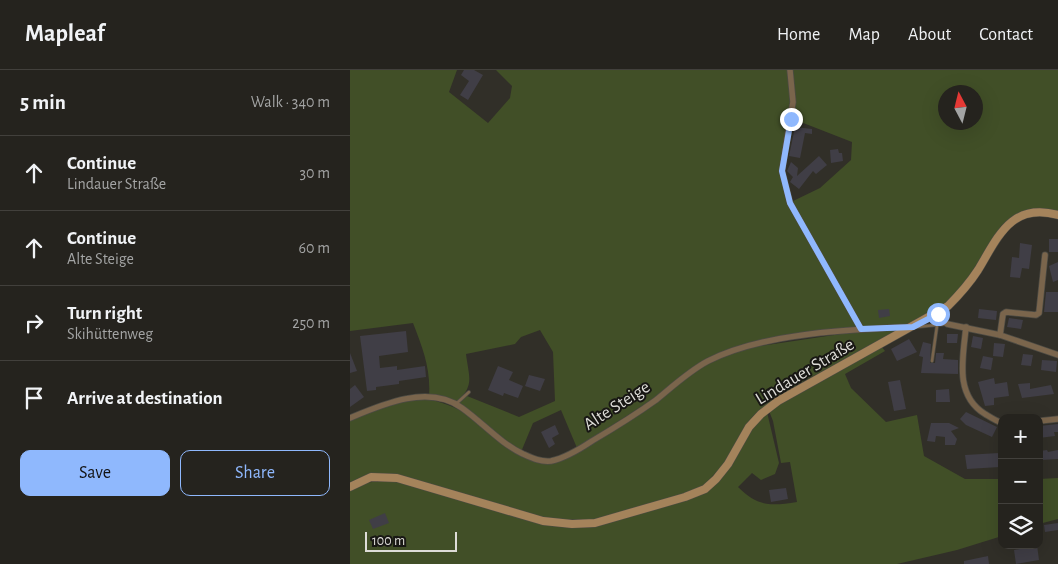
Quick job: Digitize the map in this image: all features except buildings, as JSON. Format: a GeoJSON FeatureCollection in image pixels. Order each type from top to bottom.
{"type":"FeatureCollection","features":[{"type":"Feature","properties":{"kind":"main road","name":"Lindauer Straße"},"geometry":{"type":"LineString","coordinates":[[350,487],[371,477],[383,476],[412,481],[544,521],[572,524],[595,523],[621,517],[705,489],[728,464],[749,427],[761,414],[802,387],[938,314],[964,289],[1004,228],[1024,214],[1042,212],[1058,215]]}},
{"type":"Feature","properties":{"kind":"street"},"geometry":{"type":"LineString","coordinates":[[790,70],[793,102],[782,171],[784,184],[790,203],[861,329]]}},
{"type":"Feature","properties":{"kind":"street"},"geometry":{"type":"LineString","coordinates":[[1000,335],[1003,314],[1006,312],[1036,315],[1039,313],[1044,255]]}},
{"type":"Feature","properties":{"kind":"street"},"geometry":{"type":"LineString","coordinates":[[938,314],[947,324],[1000,335],[1058,355]]}},
{"type":"Feature","properties":{"kind":"street","name":"Alte Steige"},"geometry":{"type":"LineString","coordinates":[[350,418],[393,401],[420,397],[456,404],[511,448],[539,461],[552,461],[578,450],[653,401],[706,362],[728,352],[746,346],[790,338],[861,329],[913,327]]}},
{"type":"Feature","properties":{"kind":"street"},"geometry":{"type":"LineString","coordinates":[[966,327],[963,368],[964,391],[977,409],[998,421]]}},
{"type":"Feature","properties":{"kind":"street"},"geometry":{"type":"LineString","coordinates":[[1043,421],[1058,419]]}},
{"type":"Feature","properties":{"kind":"lane"},"geometry":{"type":"LineString","coordinates":[[913,327],[947,324]]}},
{"type":"Feature","properties":{"kind":"lane"},"geometry":{"type":"LineString","coordinates":[[932,361],[937,326]]}},
{"type":"Feature","properties":{"kind":"lane"},"geometry":{"type":"LineString","coordinates":[[456,404],[468,392]]}},
{"type":"Feature","properties":{"kind":"green space"},"geometry":{"type":"Polygon","coordinates":[[[350,70],[457,70],[449,92],[488,123],[510,98],[512,86],[496,70],[1058,70],[1058,212],[1012,217],[1001,226],[962,287],[946,304],[911,325],[799,336],[727,351],[577,448],[561,410],[533,423],[521,452],[458,404],[467,396],[519,417],[555,401],[553,352],[540,330],[521,337],[515,344],[466,354],[469,375],[468,386],[456,403],[429,397],[429,377],[423,350],[413,323],[350,331],[350,70]],[[793,119],[783,171],[791,202],[820,188],[851,160],[852,142],[793,119]]]}},
{"type":"Feature","properties":{"kind":"green space"},"geometry":{"type":"Polygon","coordinates":[[[902,329],[800,383],[758,411],[746,424],[726,462],[702,487],[684,495],[595,520],[543,519],[397,474],[370,474],[350,482],[350,420],[393,403],[420,399],[450,406],[482,423],[538,462],[579,451],[707,363],[746,348],[861,331],[902,329]]]}},
{"type":"Feature","properties":{"kind":"green space"},"geometry":{"type":"Polygon","coordinates":[[[881,346],[885,351],[845,374],[851,388],[886,422],[917,415],[924,456],[965,479],[998,479],[998,537],[957,550],[897,564],[350,564],[350,491],[361,485],[379,481],[398,481],[542,523],[595,526],[657,509],[707,490],[751,429],[767,412],[779,463],[775,474],[761,480],[752,473],[738,487],[745,494],[765,504],[797,502],[790,462],[781,463],[773,421],[769,411],[780,402],[881,346]]]}},
{"type":"Feature","properties":{"kind":"green space"},"geometry":{"type":"Polygon","coordinates":[[[1058,478],[1058,519],[1043,523],[1043,504],[1043,479],[1058,478]]]}},
{"type":"Feature","properties":{"kind":"route"},"geometry":{"type":"LineString","coordinates":[[791,119],[782,171],[790,203],[861,329],[913,327],[938,314]]}}]}
